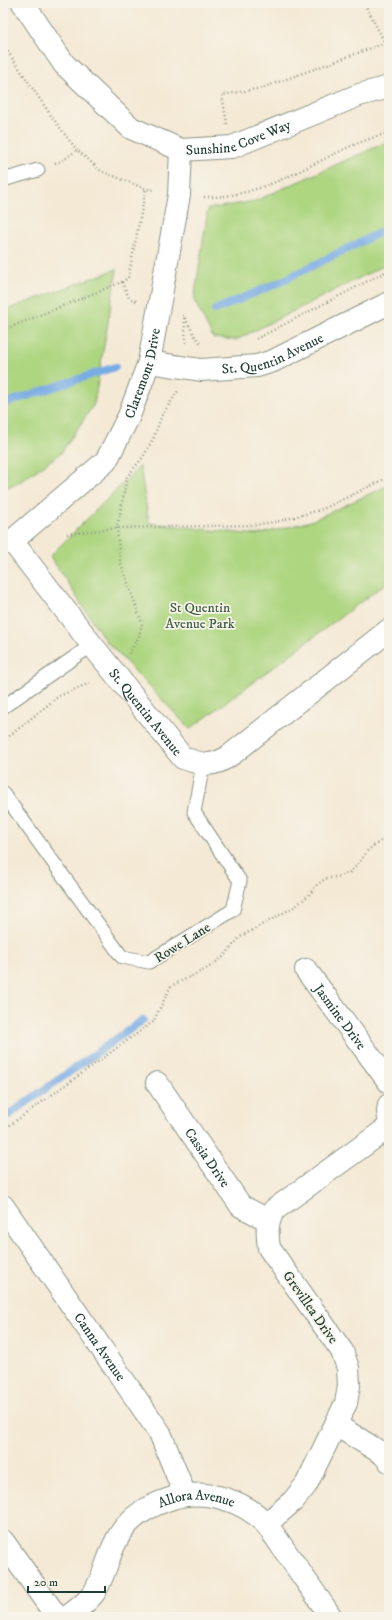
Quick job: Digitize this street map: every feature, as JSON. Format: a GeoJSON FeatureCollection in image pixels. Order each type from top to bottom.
{"type":"FeatureCollection","features":[{"type":"Feature","properties":{"kind":"street","name":"Sunshine Cove Way"},"geometry":{"type":"LineString","coordinates":[[23,3],[64,64],[131,128],[181,150],[232,147],[359,95],[389,87]]}},
{"type":"Feature","properties":{"kind":"street","name":"Claremont Drive"},"geometry":{"type":"LineString","coordinates":[[8,541],[106,461],[129,416],[149,362],[179,195],[181,150]]}},
{"type":"Feature","properties":{"kind":"street","name":"St. Quentin Avenue"},"geometry":{"type":"LineString","coordinates":[[149,362],[202,370],[257,366],[273,361],[389,303]]}},
{"type":"Feature","properties":{"kind":"street","name":"St. Quentin Avenue"},"geometry":{"type":"LineString","coordinates":[[8,541],[182,758],[203,764],[221,762],[389,630]]}},
{"type":"Feature","properties":{"kind":"street","name":"Jasmine Drive"},"geometry":{"type":"LineString","coordinates":[[306,970],[389,1082]]}},
{"type":"Feature","properties":{"kind":"street","name":"Cassia Drive"},"geometry":{"type":"LineString","coordinates":[[157,1083],[241,1206],[268,1220]]}},
{"type":"Feature","properties":{"kind":"street"},"geometry":{"type":"LineString","coordinates":[[389,1105],[389,1119]]}},
{"type":"Feature","properties":{"kind":"street"},"geometry":{"type":"LineString","coordinates":[[268,1220],[274,1210],[389,1127]]}},
{"type":"Feature","properties":{"kind":"street","name":"Canna Avenue"},"geometry":{"type":"LineString","coordinates":[[3,1206],[160,1433],[185,1495]]}},
{"type":"Feature","properties":{"kind":"street","name":"Grevillea Drive"},"geometry":{"type":"LineString","coordinates":[[266,1524],[293,1501],[306,1485],[346,1403],[349,1386],[348,1368],[342,1351],[269,1248],[267,1233],[268,1220]]}},
{"type":"Feature","properties":{"kind":"street"},"geometry":{"type":"LineString","coordinates":[[336,1425],[383,1454],[389,1461]]}},
{"type":"Feature","properties":{"kind":"street","name":"Allora Avenue"},"geometry":{"type":"LineString","coordinates":[[67,1617],[83,1606],[94,1592],[101,1578],[111,1548],[124,1527],[138,1514],[157,1502],[185,1495],[210,1496],[228,1500],[250,1510],[266,1524],[331,1617]]}},
{"type":"Feature","properties":{"kind":"street"},"geometry":{"type":"LineString","coordinates":[[3,1541],[57,1617]]}},
{"type":"Feature","properties":{"kind":"lane"},"geometry":{"type":"LineString","coordinates":[[3,180],[38,170]]}},
{"type":"Feature","properties":{"kind":"lane"},"geometry":{"type":"LineString","coordinates":[[3,707],[92,645]]}},
{"type":"Feature","properties":{"kind":"lane","name":"Rowe Lane"},"geometry":{"type":"LineString","coordinates":[[3,793],[122,957],[149,962],[233,910],[240,881],[194,812],[203,764]]}},
{"type":"Feature","properties":{"kind":"path"},"geometry":{"type":"LineString","coordinates":[[232,147],[222,95],[262,88],[385,43],[364,3]]}},
{"type":"Feature","properties":{"kind":"path"},"geometry":{"type":"LineString","coordinates":[[3,45],[42,100],[58,127],[77,150]]}},
{"type":"Feature","properties":{"kind":"path"},"geometry":{"type":"LineString","coordinates":[[3,330],[122,282],[128,278],[146,189]]}},
{"type":"Feature","properties":{"kind":"path"},"geometry":{"type":"LineString","coordinates":[[252,341],[389,270]]}},
{"type":"Feature","properties":{"kind":"path"},"geometry":{"type":"LineString","coordinates":[[122,282],[129,298],[184,315],[195,336],[204,346]]}},
{"type":"Feature","properties":{"kind":"path"},"geometry":{"type":"LineString","coordinates":[[3,741],[59,696],[90,683],[111,670],[131,652],[139,636],[142,623],[120,561],[117,528],[127,477],[143,457],[154,437],[162,415],[187,376],[184,315]]}},
{"type":"Feature","properties":{"kind":"path"},"geometry":{"type":"LineString","coordinates":[[67,534],[117,528],[255,525],[280,521],[323,509],[389,477]]}},
{"type":"Feature","properties":{"kind":"path"},"geometry":{"type":"LineString","coordinates":[[3,1130],[153,1022],[171,986],[208,968],[223,958],[240,937],[294,907],[325,879],[350,872],[368,850],[389,835]]}},
{"type":"Feature","properties":{"kind":"green space"},"geometry":{"type":"Polygon","coordinates":[[[389,141],[389,263],[236,340],[213,338],[194,300],[208,209],[255,201],[389,141]]]}},
{"type":"Feature","properties":{"kind":"green space"},"geometry":{"type":"Polygon","coordinates":[[[117,269],[94,404],[61,453],[21,481],[3,489],[3,311],[117,269]]]}},
{"type":"Feature","properties":{"kind":"green space","name":"St Quentin Avenue Park"},"geometry":{"type":"Polygon","coordinates":[[[140,466],[149,523],[257,535],[311,521],[389,485],[389,581],[190,729],[105,640],[50,556],[140,466]]]}},
{"type":"Feature","properties":{"kind":"waterway"},"geometry":{"type":"LineString","coordinates":[[215,310],[278,283],[389,228]]}},
{"type":"Feature","properties":{"kind":"waterway"},"geometry":{"type":"LineString","coordinates":[[3,404],[115,367]]}},
{"type":"Feature","properties":{"kind":"waterway"},"geometry":{"type":"LineString","coordinates":[[3,1119],[143,1020]]}}]}
